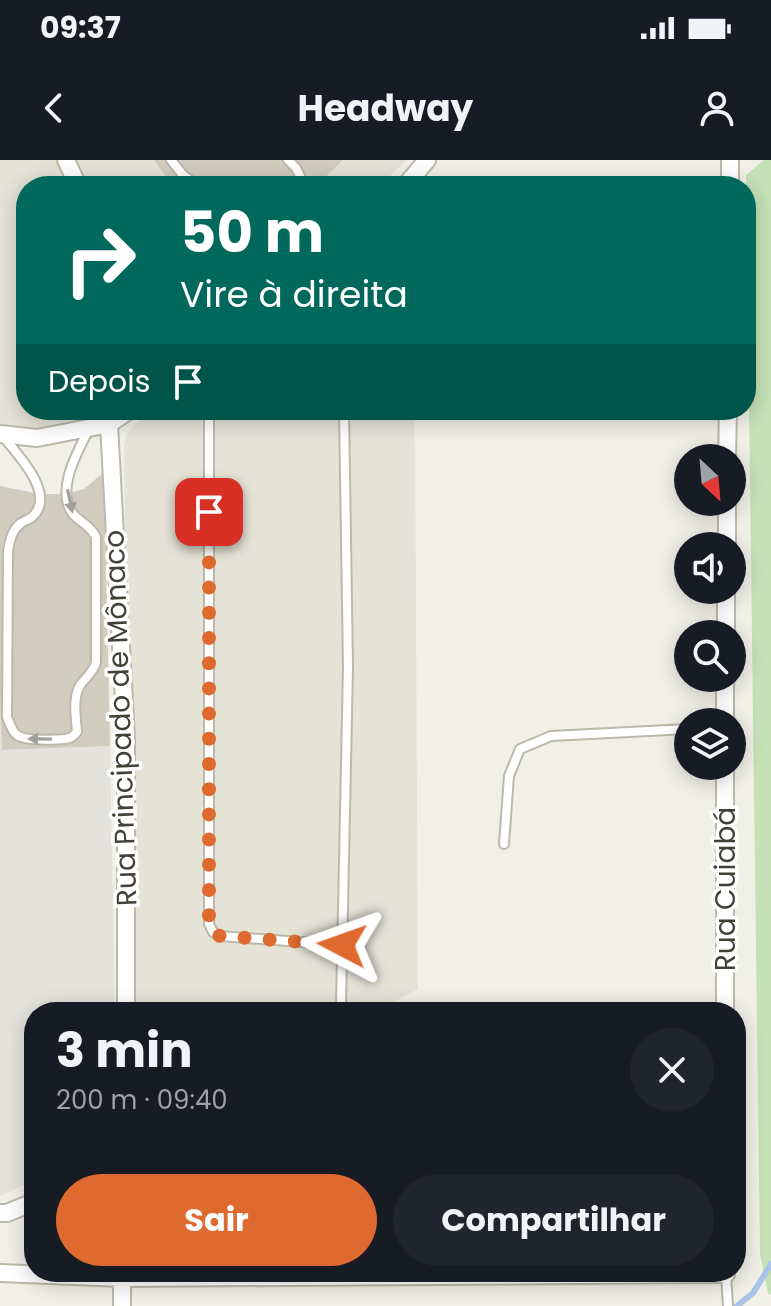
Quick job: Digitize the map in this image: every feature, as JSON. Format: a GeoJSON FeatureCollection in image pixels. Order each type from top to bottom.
{"type":"FeatureCollection","features":[{"type":"Feature","properties":{"kind":"street"},"geometry":{"type":"LineString","coordinates":[[413,176],[427,160]]}},
{"type":"Feature","properties":{"kind":"street"},"geometry":{"type":"LineString","coordinates":[[0,434],[37,438],[109,424],[115,420]]}},
{"type":"Feature","properties":{"kind":"street"},"geometry":{"type":"LineString","coordinates":[[727,444],[728,420]]}},
{"type":"Feature","properties":{"kind":"street","name":"Rua Principado de Mônaco"},"geometry":{"type":"LineString","coordinates":[[109,424],[126,738],[126,1002]]}},
{"type":"Feature","properties":{"kind":"street","name":"Rua Cuiabá"},"geometry":{"type":"LineString","coordinates":[[725,780],[725,1002]]}},
{"type":"Feature","properties":{"kind":"street"},"geometry":{"type":"LineString","coordinates":[[0,1213],[24,1206]]}},
{"type":"Feature","properties":{"kind":"street"},"geometry":{"type":"LineString","coordinates":[[0,1273],[24,1273]]}},
{"type":"Feature","properties":{"kind":"street"},"geometry":{"type":"LineString","coordinates":[[122,1282],[122,1306]]}},
{"type":"Feature","properties":{"kind":"lane"},"geometry":{"type":"LineString","coordinates":[[171,160],[184,176]]}},
{"type":"Feature","properties":{"kind":"lane"},"geometry":{"type":"LineString","coordinates":[[288,160],[300,176]]}},
{"type":"Feature","properties":{"kind":"lane"},"geometry":{"type":"LineString","coordinates":[[207,420],[209,924],[213,932],[220,936],[342,945]]}},
{"type":"Feature","properties":{"kind":"lane"},"geometry":{"type":"LineString","coordinates":[[341,1002],[348,667],[344,420]]}},
{"type":"Feature","properties":{"kind":"lane"},"geometry":{"type":"LineString","coordinates":[[0,434],[26,464],[40,494],[40,506],[33,516],[18,525],[11,535],[8,551],[7,717],[17,735],[28,739],[65,739],[77,732],[76,696],[96,662],[96,537],[91,527],[74,515],[67,494],[70,466],[89,428]]}},
{"type":"Feature","properties":{"kind":"lane"},"geometry":{"type":"LineString","coordinates":[[504,844],[509,776],[520,749],[551,736],[674,730]]}},
{"type":"Feature","properties":{"kind":"lane"},"geometry":{"type":"LineString","coordinates":[[726,1282],[727,1303]]}},
{"type":"Feature","properties":{"kind":"shaded area"},"geometry":{"type":"Polygon","coordinates":[[[0,160],[407,160],[390,176],[16,176],[16,420],[89,420],[74,430],[0,436],[0,160]]]}},
{"type":"Feature","properties":{"kind":"shaded area"},"geometry":{"type":"Polygon","coordinates":[[[140,420],[415,420],[418,989],[394,1002],[132,1002],[124,448],[126,435],[140,420]]]}},
{"type":"Feature","properties":{"kind":"shaded area"},"geometry":{"type":"Polygon","coordinates":[[[0,704],[2,750],[110,746],[115,1002],[24,1002],[24,1185],[0,1195],[0,704]]]}},
{"type":"Feature","properties":{"kind":"green space"},"geometry":{"type":"Polygon","coordinates":[[[764,160],[771,160],[771,1295],[760,1254],[749,420],[756,420],[756,176],[746,175],[764,160]]]}},
{"type":"Feature","properties":{"kind":"building"},"geometry":{"type":"Polygon","coordinates":[[[154,160],[343,160],[326,176],[166,176],[154,160]]]}},
{"type":"Feature","properties":{"kind":"building"},"geometry":{"type":"Polygon","coordinates":[[[104,472],[110,746],[2,750],[0,486],[40,494],[67,494],[84,489],[104,472]]]}},
{"type":"Feature","properties":{"kind":"waterway"},"geometry":{"type":"LineString","coordinates":[[737,1306],[753,1293],[771,1264]]}},
{"type":"Feature","properties":{"kind":"route"},"geometry":{"type":"LineString","coordinates":[[209,512],[209,924],[213,932],[220,936],[342,945]]}}]}
